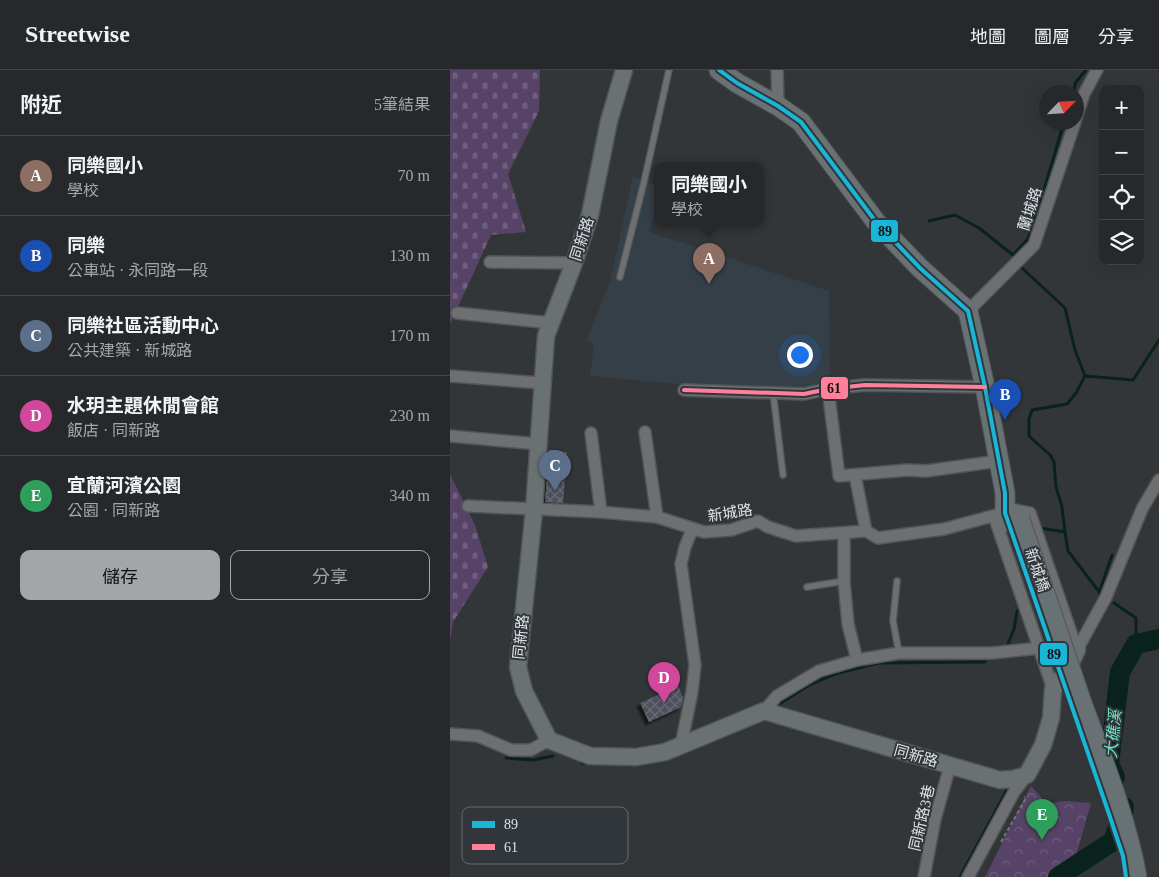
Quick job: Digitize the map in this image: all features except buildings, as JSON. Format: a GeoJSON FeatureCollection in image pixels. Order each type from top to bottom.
{"type":"FeatureCollection","features":[{"type":"Feature","properties":{"kind":"main road"},"geometry":{"type":"LineString","coordinates":[[719,70],[801,122],[876,222],[920,268],[968,311],[985,387],[1005,493],[1012,516]]}},
{"type":"Feature","properties":{"kind":"main road","name":"新城橋"},"geometry":{"type":"LineString","coordinates":[[1012,516],[1110,814],[1123,856],[1126,877]]}},
{"type":"Feature","properties":{"kind":"main road","name":"新城橋"},"geometry":{"type":"LineString","coordinates":[[1012,516],[1120,808],[1137,877]]}},
{"type":"Feature","properties":{"kind":"street","name":"同新路"},"geometry":{"type":"LineString","coordinates":[[549,740],[524,691],[518,667],[534,510],[546,336],[590,215],[609,121],[624,70]]}},
{"type":"Feature","properties":{"kind":"street"},"geometry":{"type":"LineString","coordinates":[[777,70],[778,106]]}},
{"type":"Feature","properties":{"kind":"street"},"geometry":{"type":"LineString","coordinates":[[1084,94],[1097,70]]}},
{"type":"Feature","properties":{"kind":"street","name":"蘭城路"},"geometry":{"type":"LineString","coordinates":[[968,311],[1034,245],[1072,130]]}},
{"type":"Feature","properties":{"kind":"street"},"geometry":{"type":"LineString","coordinates":[[490,262],[574,263]]}},
{"type":"Feature","properties":{"kind":"street"},"geometry":{"type":"LineString","coordinates":[[457,313],[551,323]]}},
{"type":"Feature","properties":{"kind":"street"},"geometry":{"type":"LineString","coordinates":[[450,376],[542,383]]}},
{"type":"Feature","properties":{"kind":"street"},"geometry":{"type":"LineString","coordinates":[[684,390],[804,394],[828,389],[865,386],[985,387]]}},
{"type":"Feature","properties":{"kind":"street"},"geometry":{"type":"LineString","coordinates":[[828,389],[838,476],[907,470],[926,471],[999,461]]}},
{"type":"Feature","properties":{"kind":"street"},"geometry":{"type":"LineString","coordinates":[[645,432],[656,517]]}},
{"type":"Feature","properties":{"kind":"street"},"geometry":{"type":"LineString","coordinates":[[590,433],[601,512]]}},
{"type":"Feature","properties":{"kind":"street"},"geometry":{"type":"LineString","coordinates":[[450,436],[538,444]]}},
{"type":"Feature","properties":{"kind":"street"},"geometry":{"type":"LineString","coordinates":[[855,475],[866,531]]}},
{"type":"Feature","properties":{"kind":"street"},"geometry":{"type":"LineString","coordinates":[[1053,689],[1067,671],[1106,597],[1142,509],[1159,480]]}},
{"type":"Feature","properties":{"kind":"street","name":"新城路"},"geometry":{"type":"LineString","coordinates":[[468,506],[601,512],[656,517],[692,530],[704,532],[731,530],[758,521],[768,527],[796,536],[866,531],[878,538],[944,529],[1012,516]]}},
{"type":"Feature","properties":{"kind":"street"},"geometry":{"type":"LineString","coordinates":[[968,877],[1014,792],[1027,774],[1042,745],[1051,718],[1053,689],[996,522],[1012,516],[1030,513],[1077,650]]}},
{"type":"Feature","properties":{"kind":"street"},"geometry":{"type":"LineString","coordinates":[[681,745],[692,692],[695,665],[681,564],[692,530]]}},
{"type":"Feature","properties":{"kind":"street"},"geometry":{"type":"LineString","coordinates":[[844,533],[844,580],[848,624],[857,660]]}},
{"type":"Feature","properties":{"kind":"street"},"geometry":{"type":"LineString","coordinates":[[450,734],[478,736],[511,750],[531,750],[549,740],[590,756],[636,757],[665,752],[764,712],[777,696],[819,671],[857,660],[899,653],[992,654],[1039,648]]}},
{"type":"Feature","properties":{"kind":"street","name":"同新路"},"geometry":{"type":"LineString","coordinates":[[764,712],[1000,780],[1013,779],[1027,774]]}},
{"type":"Feature","properties":{"kind":"street","name":"同新路3巷"},"geometry":{"type":"LineString","coordinates":[[924,877],[935,820],[950,766]]}},
{"type":"Feature","properties":{"kind":"lane"},"geometry":{"type":"LineString","coordinates":[[620,278],[669,70]]}},
{"type":"Feature","properties":{"kind":"lane"},"geometry":{"type":"LineString","coordinates":[[773,392],[783,475]]}},
{"type":"Feature","properties":{"kind":"lane"},"geometry":{"type":"LineString","coordinates":[[807,587],[844,580]]}},
{"type":"Feature","properties":{"kind":"lane"},"geometry":{"type":"LineString","coordinates":[[897,581],[893,621],[899,653]]}},
{"type":"Feature","properties":{"kind":"path"},"geometry":{"type":"LineString","coordinates":[[996,850],[1026,798]]}},
{"type":"Feature","properties":{"kind":"shaded area"},"geometry":{"type":"Polygon","coordinates":[[[633,176],[644,182],[654,184],[654,218],[652,219],[650,232],[829,291],[830,379],[807,390],[679,384],[590,376],[594,345],[587,340],[611,278],[633,176]]]}},
{"type":"Feature","properties":{"kind":"green space"},"geometry":{"type":"Polygon","coordinates":[[[450,70],[540,70],[539,111],[508,174],[526,232],[491,235],[450,324],[450,70]]]}},
{"type":"Feature","properties":{"kind":"green space"},"geometry":{"type":"Polygon","coordinates":[[[450,474],[475,525],[488,567],[453,622],[450,641],[450,474]]]}},
{"type":"Feature","properties":{"kind":"green space"},"geometry":{"type":"Polygon","coordinates":[[[1031,786],[1047,804],[1064,801],[1091,803],[1070,877],[985,877],[1031,786]]]}},
{"type":"Feature","properties":{"kind":"waterway"},"geometry":{"type":"LineString","coordinates":[[1075,85],[1086,70]]}},
{"type":"Feature","properties":{"kind":"waterway"},"geometry":{"type":"LineString","coordinates":[[929,221],[955,215],[979,228],[1013,255],[1028,239],[1062,130]]}},
{"type":"Feature","properties":{"kind":"waterway"},"geometry":{"type":"LineString","coordinates":[[1022,268],[1065,308],[1075,350],[1085,376]]}},
{"type":"Feature","properties":{"kind":"waterway"},"geometry":{"type":"LineString","coordinates":[[1040,528],[1065,532],[1062,507],[1056,487],[1054,462],[1050,455],[1029,436],[1029,419],[1032,410],[1067,404],[1076,393],[1085,376],[1133,380],[1159,340]]}},
{"type":"Feature","properties":{"kind":"waterway"},"geometry":{"type":"LineString","coordinates":[[1065,532],[1068,551],[1100,593]]}},
{"type":"Feature","properties":{"kind":"waterway"},"geometry":{"type":"LineString","coordinates":[[1099,593],[1112,555]]}},
{"type":"Feature","properties":{"kind":"waterway"},"geometry":{"type":"LineString","coordinates":[[1114,603],[1136,618],[1136,644]]}},
{"type":"Feature","properties":{"kind":"waterway"},"geometry":{"type":"LineString","coordinates":[[1006,649],[1014,629],[1017,611]]}},
{"type":"Feature","properties":{"kind":"waterway","name":"大礁溪"},"geometry":{"type":"LineString","coordinates":[[1115,777],[1109,764],[1120,672],[1136,644],[1159,639]]}},
{"type":"Feature","properties":{"kind":"waterway"},"geometry":{"type":"LineString","coordinates":[[779,704],[811,684],[835,674],[878,663],[985,662]]}},
{"type":"Feature","properties":{"kind":"waterway"},"geometry":{"type":"LineString","coordinates":[[506,758],[533,760],[553,756]]}},
{"type":"Feature","properties":{"kind":"waterway"},"geometry":{"type":"LineString","coordinates":[[582,763],[589,763]]}},
{"type":"Feature","properties":{"kind":"waterway"},"geometry":{"type":"LineString","coordinates":[[960,877],[1007,790]]}},
{"type":"Feature","properties":{"kind":"waterway","name":"大礁溪"},"geometry":{"type":"LineString","coordinates":[[1058,877],[1113,841],[1124,807]]}},
{"type":"Feature","properties":{"kind":"transit line","name":"89"},"geometry":{"type":"LineString","coordinates":[[719,70],[801,122],[876,222],[920,268],[968,311],[985,387],[1005,493],[1005,513],[1123,856],[1126,877]]}},
{"type":"Feature","properties":{"kind":"transit line","name":"61"},"geometry":{"type":"LineString","coordinates":[[684,390],[804,394],[865,385],[985,387]]}},
{"type":"Feature","properties":{"kind":"place","name":"同樂國小"},"geometry":{"type":"Point","coordinates":[709,284]}},
{"type":"Feature","properties":{"kind":"place","name":"同樂"},"geometry":{"type":"Point","coordinates":[1005,420]}},
{"type":"Feature","properties":{"kind":"place","name":"同樂社區活動中心"},"geometry":{"type":"Point","coordinates":[555,491]}},
{"type":"Feature","properties":{"kind":"place","name":"水玥主題休閒會館"},"geometry":{"type":"Point","coordinates":[664,703]}},
{"type":"Feature","properties":{"kind":"place","name":"宜蘭河濱公園"},"geometry":{"type":"Point","coordinates":[1042,840]}}]}
